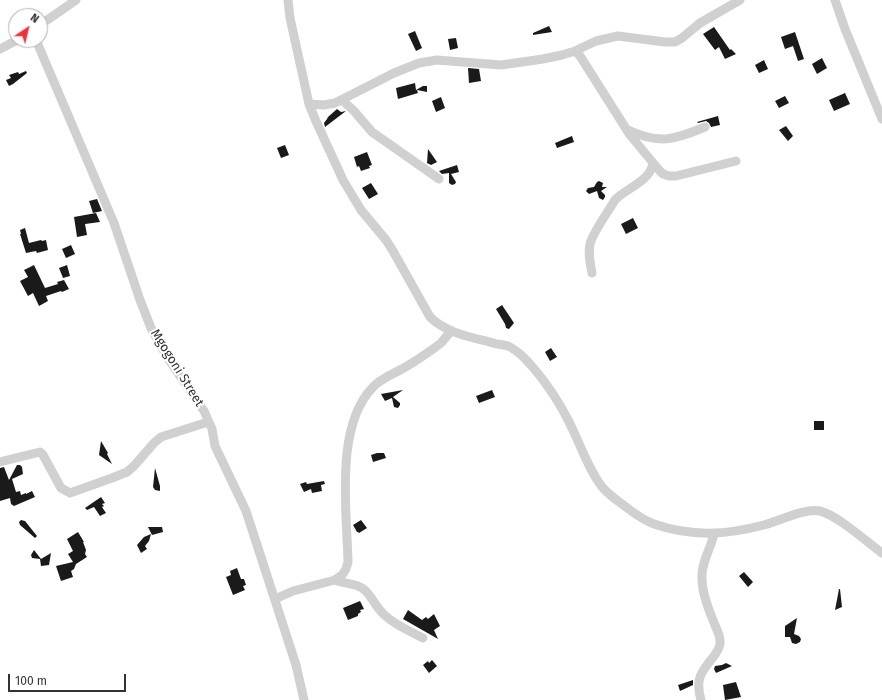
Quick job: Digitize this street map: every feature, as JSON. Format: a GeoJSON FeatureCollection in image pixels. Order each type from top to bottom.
{"type":"FeatureCollection","features":[{"type":"Feature","properties":{"kind":"street"},"geometry":{"type":"LineString","coordinates":[[48,19],[76,0]]}},
{"type":"Feature","properties":{"kind":"street"},"geometry":{"type":"LineString","coordinates":[[288,0],[290,18],[309,104],[343,180],[361,210],[386,240],[393,251],[430,317],[437,324],[451,331],[506,345],[515,350],[526,360],[560,406],[596,478],[603,488],[644,520],[684,532],[714,534],[764,525],[809,511],[820,511],[840,522],[882,553]]}},
{"type":"Feature","properties":{"kind":"street"},"geometry":{"type":"LineString","coordinates":[[309,104],[324,105],[342,100],[394,73],[428,60],[501,65],[543,59],[575,51],[596,41],[618,36],[675,42],[704,20],[740,0]]}},
{"type":"Feature","properties":{"kind":"street"},"geometry":{"type":"LineString","coordinates":[[835,0],[845,29],[882,119]]}},
{"type":"Feature","properties":{"kind":"street","name":"Mgogoni Street"},"geometry":{"type":"LineString","coordinates":[[39,48],[114,223],[151,328],[167,357],[204,411],[212,429],[215,446],[246,511],[296,665],[302,699]]}},
{"type":"Feature","properties":{"kind":"street"},"geometry":{"type":"LineString","coordinates":[[575,51],[580,56],[607,98],[625,129],[663,174],[668,176],[676,176],[736,161]]}},
{"type":"Feature","properties":{"kind":"street"},"geometry":{"type":"LineString","coordinates":[[342,100],[354,111],[372,132],[438,180]]}},
{"type":"Feature","properties":{"kind":"street"},"geometry":{"type":"LineString","coordinates":[[625,129],[643,137],[660,140],[671,139],[704,127]]}},
{"type":"Feature","properties":{"kind":"street"},"geometry":{"type":"LineString","coordinates":[[592,272],[589,256],[590,244],[593,237],[615,200],[645,178],[652,168],[653,163]]}},
{"type":"Feature","properties":{"kind":"street"},"geometry":{"type":"LineString","coordinates":[[275,598],[335,580],[342,575],[346,569],[348,562],[344,482],[347,452],[360,405],[375,385],[433,349],[441,343],[451,331]]}},
{"type":"Feature","properties":{"kind":"street"},"geometry":{"type":"LineString","coordinates":[[0,462],[40,452],[43,454],[61,488],[70,493],[126,472],[134,466],[161,437],[208,422]]}},
{"type":"Feature","properties":{"kind":"street"},"geometry":{"type":"LineString","coordinates":[[701,700],[698,685],[699,678],[701,673],[716,654],[720,643],[718,633],[711,616],[702,580],[703,566],[714,534]]}},
{"type":"Feature","properties":{"kind":"street"},"geometry":{"type":"LineString","coordinates":[[335,580],[363,589],[379,610],[386,616],[423,638]]}},
{"type":"Feature","properties":{"kind":"building"},"geometry":{"type":"Polygon","coordinates":[[[549,26],[552,32],[533,35],[533,33],[549,26]]]}},
{"type":"Feature","properties":{"kind":"building"},"geometry":{"type":"Polygon","coordinates":[[[714,27],[730,50],[731,49],[736,54],[725,59],[719,47],[715,50],[703,34],[714,27]]]}},
{"type":"Feature","properties":{"kind":"building"},"geometry":{"type":"Polygon","coordinates":[[[415,31],[422,48],[416,51],[408,34],[415,31]]]}},
{"type":"Feature","properties":{"kind":"building"},"geometry":{"type":"Polygon","coordinates":[[[795,32],[804,59],[798,61],[793,46],[785,49],[781,37],[795,32]]]}},
{"type":"Feature","properties":{"kind":"building"},"geometry":{"type":"Polygon","coordinates":[[[456,38],[458,48],[450,50],[448,39],[456,38]]]}},
{"type":"Feature","properties":{"kind":"building"},"geometry":{"type":"Polygon","coordinates":[[[822,58],[827,68],[817,74],[812,64],[822,58]]]}},
{"type":"Feature","properties":{"kind":"building"},"geometry":{"type":"Polygon","coordinates":[[[764,60],[768,69],[759,73],[755,65],[764,60]]]}},
{"type":"Feature","properties":{"kind":"building"},"geometry":{"type":"Polygon","coordinates":[[[468,68],[479,69],[481,81],[469,83],[468,68]]]}},
{"type":"Feature","properties":{"kind":"building"},"geometry":{"type":"Polygon","coordinates":[[[26,71],[27,73],[9,86],[6,80],[11,78],[9,75],[18,72],[19,74],[26,71]]]}},
{"type":"Feature","properties":{"kind":"building"},"geometry":{"type":"Polygon","coordinates":[[[415,83],[416,90],[423,86],[427,86],[427,92],[417,90],[418,93],[398,99],[396,88],[415,83]]]}},
{"type":"Feature","properties":{"kind":"building"},"geometry":{"type":"Polygon","coordinates":[[[845,93],[850,104],[834,111],[829,100],[845,93]]]}},
{"type":"Feature","properties":{"kind":"building"},"geometry":{"type":"Polygon","coordinates":[[[785,96],[789,103],[779,108],[775,101],[785,96]]]}},
{"type":"Feature","properties":{"kind":"building"},"geometry":{"type":"Polygon","coordinates":[[[441,97],[445,108],[436,112],[432,101],[441,97]]]}},
{"type":"Feature","properties":{"kind":"building"},"geometry":{"type":"Polygon","coordinates":[[[337,109],[341,112],[346,111],[325,127],[324,123],[328,117],[337,109]]]}},
{"type":"Feature","properties":{"kind":"building"},"geometry":{"type":"Polygon","coordinates":[[[718,116],[720,125],[711,127],[706,121],[697,122],[718,116]]]}},
{"type":"Feature","properties":{"kind":"building"},"geometry":{"type":"Polygon","coordinates":[[[786,126],[793,136],[788,141],[779,130],[786,126]]]}},
{"type":"Feature","properties":{"kind":"building"},"geometry":{"type":"Polygon","coordinates":[[[572,136],[574,142],[557,148],[555,143],[572,136]]]}},
{"type":"Feature","properties":{"kind":"building"},"geometry":{"type":"Polygon","coordinates":[[[285,145],[289,155],[281,158],[277,148],[285,145]]]}},
{"type":"Feature","properties":{"kind":"building"},"geometry":{"type":"Polygon","coordinates":[[[428,149],[437,162],[431,165],[427,163],[428,149]]]}},
{"type":"Feature","properties":{"kind":"building"},"geometry":{"type":"Polygon","coordinates":[[[367,152],[372,165],[369,166],[370,168],[361,171],[359,166],[357,167],[354,157],[367,152]]]}},
{"type":"Feature","properties":{"kind":"building"},"geometry":{"type":"Polygon","coordinates":[[[457,165],[459,172],[451,174],[456,182],[452,185],[449,183],[449,173],[442,174],[439,171],[457,165]]]}},
{"type":"Feature","properties":{"kind":"building"},"geometry":{"type":"Polygon","coordinates":[[[599,181],[603,183],[602,187],[607,187],[601,191],[605,195],[603,200],[599,198],[597,191],[589,194],[586,191],[588,188],[594,187],[599,181]]]}},
{"type":"Feature","properties":{"kind":"building"},"geometry":{"type":"Polygon","coordinates":[[[371,183],[378,194],[369,199],[362,188],[371,183]]]}},
{"type":"Feature","properties":{"kind":"building"},"geometry":{"type":"Polygon","coordinates":[[[97,199],[102,211],[93,213],[89,201],[97,199]]]}},
{"type":"Feature","properties":{"kind":"building"},"geometry":{"type":"Polygon","coordinates":[[[96,213],[100,222],[85,224],[87,235],[77,237],[74,217],[96,213]]]}},
{"type":"Feature","properties":{"kind":"building"},"geometry":{"type":"Polygon","coordinates":[[[633,218],[638,228],[626,234],[621,224],[633,218]]]}},
{"type":"Feature","properties":{"kind":"building"},"geometry":{"type":"Polygon","coordinates":[[[25,228],[29,243],[46,240],[48,250],[37,253],[36,251],[26,253],[20,234],[20,230],[25,228]]]}},
{"type":"Feature","properties":{"kind":"building"},"geometry":{"type":"Polygon","coordinates":[[[71,245],[75,254],[66,258],[62,249],[71,245]]]}},
{"type":"Feature","properties":{"kind":"building"},"geometry":{"type":"Polygon","coordinates":[[[34,265],[45,288],[58,284],[57,282],[64,280],[69,289],[46,296],[48,301],[39,306],[33,293],[28,296],[20,281],[28,277],[24,270],[34,265]]]}},
{"type":"Feature","properties":{"kind":"building"},"geometry":{"type":"Polygon","coordinates":[[[67,265],[70,276],[63,278],[59,268],[67,265]]]}},
{"type":"Feature","properties":{"kind":"building"},"geometry":{"type":"Polygon","coordinates":[[[502,305],[514,323],[509,329],[506,328],[496,309],[502,305]]]}},
{"type":"Feature","properties":{"kind":"building"},"geometry":{"type":"Polygon","coordinates":[[[551,348],[557,357],[550,361],[545,352],[551,348]]]}},
{"type":"Feature","properties":{"kind":"building"},"geometry":{"type":"Polygon","coordinates":[[[403,390],[393,397],[400,403],[398,408],[394,407],[392,398],[385,401],[381,394],[403,390]]]}},
{"type":"Feature","properties":{"kind":"building"},"geometry":{"type":"Polygon","coordinates":[[[492,390],[495,397],[479,403],[476,396],[492,390]]]}},
{"type":"Feature","properties":{"kind":"building"},"geometry":{"type":"Polygon","coordinates":[[[814,421],[824,421],[824,430],[814,430],[814,421]]]}},
{"type":"Feature","properties":{"kind":"building"},"geometry":{"type":"Polygon","coordinates":[[[101,441],[108,453],[107,454],[112,464],[99,455],[101,441]]]}},
{"type":"Feature","properties":{"kind":"building"},"geometry":{"type":"Polygon","coordinates":[[[384,453],[386,458],[373,462],[371,455],[384,453]]]}},
{"type":"Feature","properties":{"kind":"building"},"geometry":{"type":"Polygon","coordinates":[[[17,465],[22,467],[23,474],[12,479],[16,492],[20,491],[21,495],[32,491],[35,497],[14,506],[11,504],[10,498],[0,501],[0,468],[4,467],[9,480],[17,465]]]}},
{"type":"Feature","properties":{"kind":"building"},"geometry":{"type":"Polygon","coordinates":[[[155,468],[160,491],[155,490],[153,487],[155,468]]]}},
{"type":"Feature","properties":{"kind":"building"},"geometry":{"type":"Polygon","coordinates":[[[324,481],[325,484],[321,485],[322,491],[312,493],[311,489],[304,492],[300,484],[306,482],[307,484],[324,481]]]}},
{"type":"Feature","properties":{"kind":"building"},"geometry":{"type":"Polygon","coordinates":[[[101,497],[105,503],[102,504],[104,506],[102,507],[106,513],[100,516],[94,507],[87,510],[85,508],[101,497]]]}},
{"type":"Feature","properties":{"kind":"building"},"geometry":{"type":"Polygon","coordinates":[[[21,520],[25,521],[37,536],[35,538],[20,525],[19,522],[21,520]]]}},
{"type":"Feature","properties":{"kind":"building"},"geometry":{"type":"Polygon","coordinates":[[[361,520],[367,528],[359,533],[353,525],[361,520]]]}},
{"type":"Feature","properties":{"kind":"building"},"geometry":{"type":"Polygon","coordinates":[[[148,527],[162,527],[163,532],[152,535],[148,527]]]}},
{"type":"Feature","properties":{"kind":"building"},"geometry":{"type":"Polygon","coordinates":[[[78,532],[84,542],[86,550],[85,554],[87,557],[76,564],[74,569],[71,571],[73,577],[61,581],[56,566],[73,562],[68,554],[73,551],[67,539],[78,532]]]}},
{"type":"Feature","properties":{"kind":"building"},"geometry":{"type":"Polygon","coordinates":[[[151,534],[149,541],[145,546],[147,549],[141,553],[137,545],[144,537],[151,534]]]}},
{"type":"Feature","properties":{"kind":"building"},"geometry":{"type":"Polygon","coordinates":[[[34,550],[41,559],[51,553],[49,565],[41,566],[40,559],[32,558],[31,555],[34,550]]]}},
{"type":"Feature","properties":{"kind":"building"},"geometry":{"type":"Polygon","coordinates":[[[237,568],[241,579],[244,579],[246,585],[243,586],[245,590],[233,595],[226,577],[231,575],[230,571],[237,568]]]}},
{"type":"Feature","properties":{"kind":"building"},"geometry":{"type":"Polygon","coordinates":[[[744,572],[753,582],[748,587],[739,576],[744,572]]]}},
{"type":"Feature","properties":{"kind":"building"},"geometry":{"type":"Polygon","coordinates":[[[839,589],[842,607],[835,610],[839,589]]]}},
{"type":"Feature","properties":{"kind":"building"},"geometry":{"type":"Polygon","coordinates":[[[360,601],[364,609],[360,610],[361,612],[358,616],[348,620],[343,608],[360,601]]]}},
{"type":"Feature","properties":{"kind":"building"},"geometry":{"type":"Polygon","coordinates":[[[408,610],[422,620],[426,617],[428,619],[434,614],[440,626],[434,630],[438,639],[403,619],[408,610]]]}},
{"type":"Feature","properties":{"kind":"building"},"geometry":{"type":"Polygon","coordinates":[[[797,618],[794,634],[799,636],[801,639],[800,642],[796,644],[792,643],[790,637],[785,637],[785,626],[797,618]]]}},
{"type":"Feature","properties":{"kind":"building"},"geometry":{"type":"Polygon","coordinates":[[[432,660],[437,666],[429,673],[423,665],[432,660]]]}},
{"type":"Feature","properties":{"kind":"building"},"geometry":{"type":"Polygon","coordinates":[[[726,663],[732,666],[716,673],[714,669],[715,666],[726,663]]]}},
{"type":"Feature","properties":{"kind":"building"},"geometry":{"type":"Polygon","coordinates":[[[693,680],[693,685],[680,691],[678,685],[693,680]]]}},
{"type":"Feature","properties":{"kind":"building"},"geometry":{"type":"Polygon","coordinates":[[[736,682],[741,697],[725,700],[723,685],[736,682]]]}}]}
